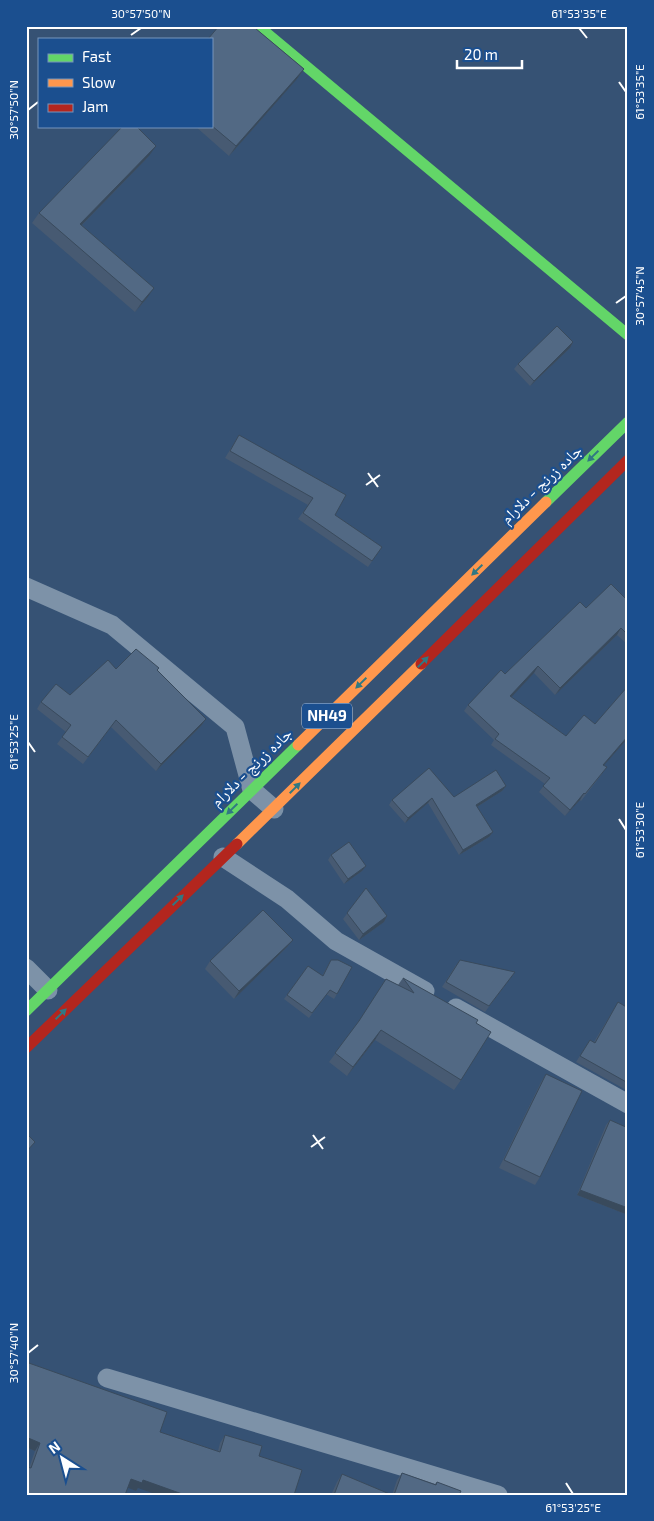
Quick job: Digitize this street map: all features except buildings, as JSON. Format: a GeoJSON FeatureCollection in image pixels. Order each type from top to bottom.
{"type":"FeatureCollection","features":[{"type":"Feature","properties":{"kind":"main road"},"geometry":{"type":"LineString","coordinates":[[258,26],[628,335]]}},
{"type":"Feature","properties":{"kind":"main road","name":"جاده زرنج - دلارام"},"geometry":{"type":"LineString","coordinates":[[26,1010],[628,422]]}},
{"type":"Feature","properties":{"kind":"main road","name":"NH49"},"geometry":{"type":"LineString","coordinates":[[26,1048],[274,809],[628,460]]}},
{"type":"Feature","properties":{"kind":"street"},"geometry":{"type":"LineString","coordinates":[[26,587],[112,625],[235,727],[252,790],[274,809]]}},
{"type":"Feature","properties":{"kind":"street"},"geometry":{"type":"LineString","coordinates":[[223,857],[287,899],[336,941],[628,1104]]}},
{"type":"Feature","properties":{"kind":"street"},"geometry":{"type":"LineString","coordinates":[[26,968],[48,990]]}},
{"type":"Feature","properties":{"kind":"street"},"geometry":{"type":"LineString","coordinates":[[107,1378],[498,1495]]}},
{"type":"Feature","properties":{"kind":"traffic: fast"},"geometry":{"type":"LineString","coordinates":[[258,26],[628,335]]}},
{"type":"Feature","properties":{"kind":"traffic: fast"},"geometry":{"type":"LineString","coordinates":[[546,502],[628,422]]}},
{"type":"Feature","properties":{"kind":"traffic: fast"},"geometry":{"type":"LineString","coordinates":[[26,1011],[298,745]]}},
{"type":"Feature","properties":{"kind":"traffic: slow"},"geometry":{"type":"LineString","coordinates":[[298,745],[546,502]]}},
{"type":"Feature","properties":{"kind":"traffic: slow"},"geometry":{"type":"LineString","coordinates":[[237,844],[421,664]]}},
{"type":"Feature","properties":{"kind":"traffic: jam"},"geometry":{"type":"LineString","coordinates":[[421,664],[628,460]]}},
{"type":"Feature","properties":{"kind":"traffic: jam"},"geometry":{"type":"LineString","coordinates":[[26,1048],[237,844]]}}]}
